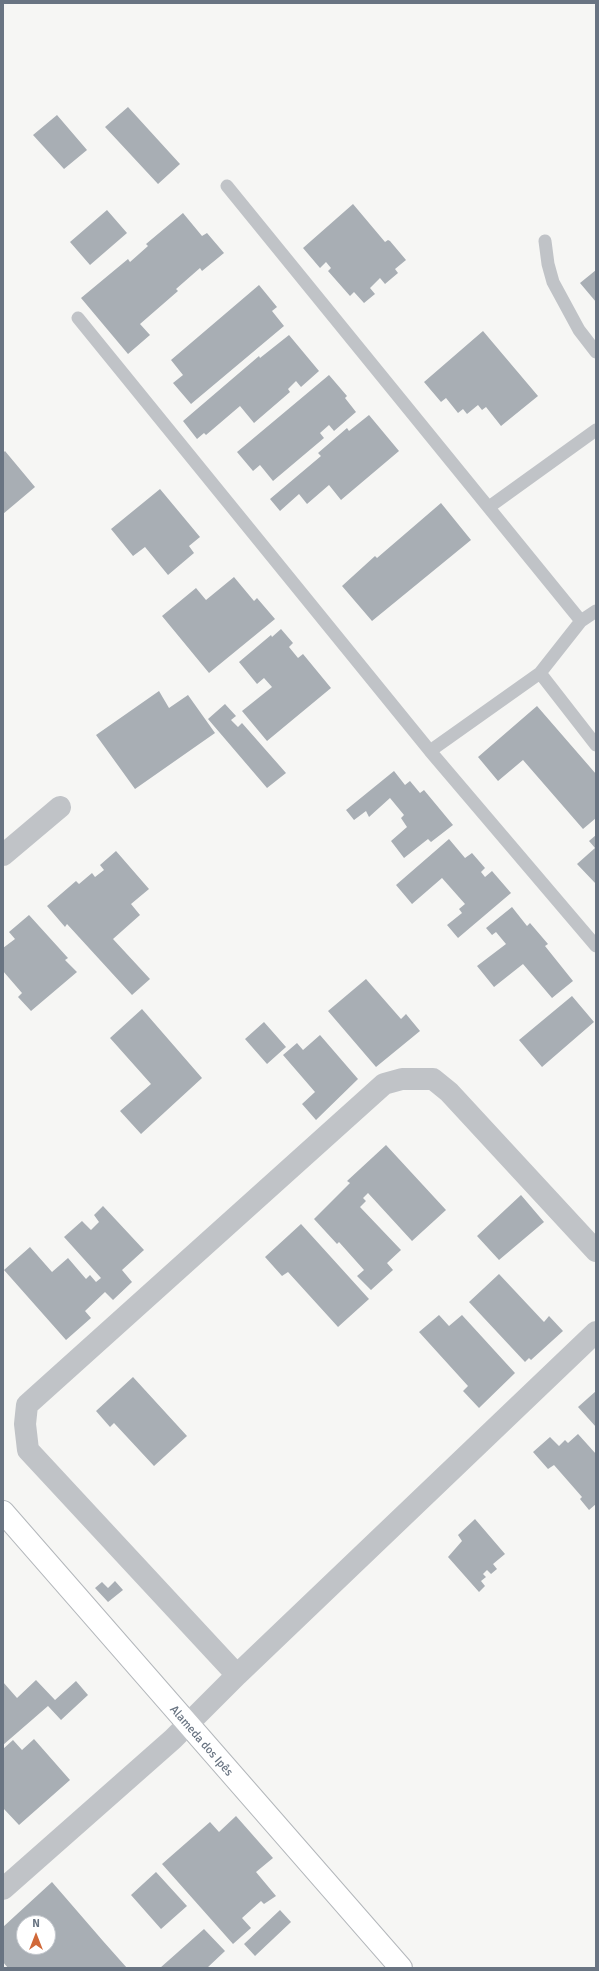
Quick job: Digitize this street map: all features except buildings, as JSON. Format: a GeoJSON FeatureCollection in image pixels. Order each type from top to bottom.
{"type":"FeatureCollection","features":[{"type":"Feature","properties":{"kind":"street"},"geometry":{"type":"LineString","coordinates":[[3,855],[60,807]]}},
{"type":"Feature","properties":{"kind":"street"},"geometry":{"type":"LineString","coordinates":[[237,1676],[28,1450],[25,1424],[27,1405],[384,1084],[402,1079],[433,1079],[450,1092],[596,1251]]}},
{"type":"Feature","properties":{"kind":"street"},"geometry":{"type":"LineString","coordinates":[[3,1889],[173,1739],[186,1724],[596,1332]]}},
{"type":"Feature","properties":{"kind":"street","name":"Alameda dos Ipês"},"geometry":{"type":"LineString","coordinates":[[3,1512],[186,1724],[401,1968]]}},
{"type":"Feature","properties":{"kind":"lane"},"geometry":{"type":"LineString","coordinates":[[227,186],[581,621]]}},
{"type":"Feature","properties":{"kind":"lane"},"geometry":{"type":"LineString","coordinates":[[546,240],[548,264],[553,282],[579,330],[596,352]]}},
{"type":"Feature","properties":{"kind":"lane"},"geometry":{"type":"LineString","coordinates":[[78,318],[430,751],[596,946]]}},
{"type":"Feature","properties":{"kind":"lane"},"geometry":{"type":"LineString","coordinates":[[489,507],[596,430]]}},
{"type":"Feature","properties":{"kind":"lane"},"geometry":{"type":"LineString","coordinates":[[430,751],[540,673],[581,621],[596,611]]}},
{"type":"Feature","properties":{"kind":"lane"},"geometry":{"type":"LineString","coordinates":[[540,673],[596,745]]}}]}
